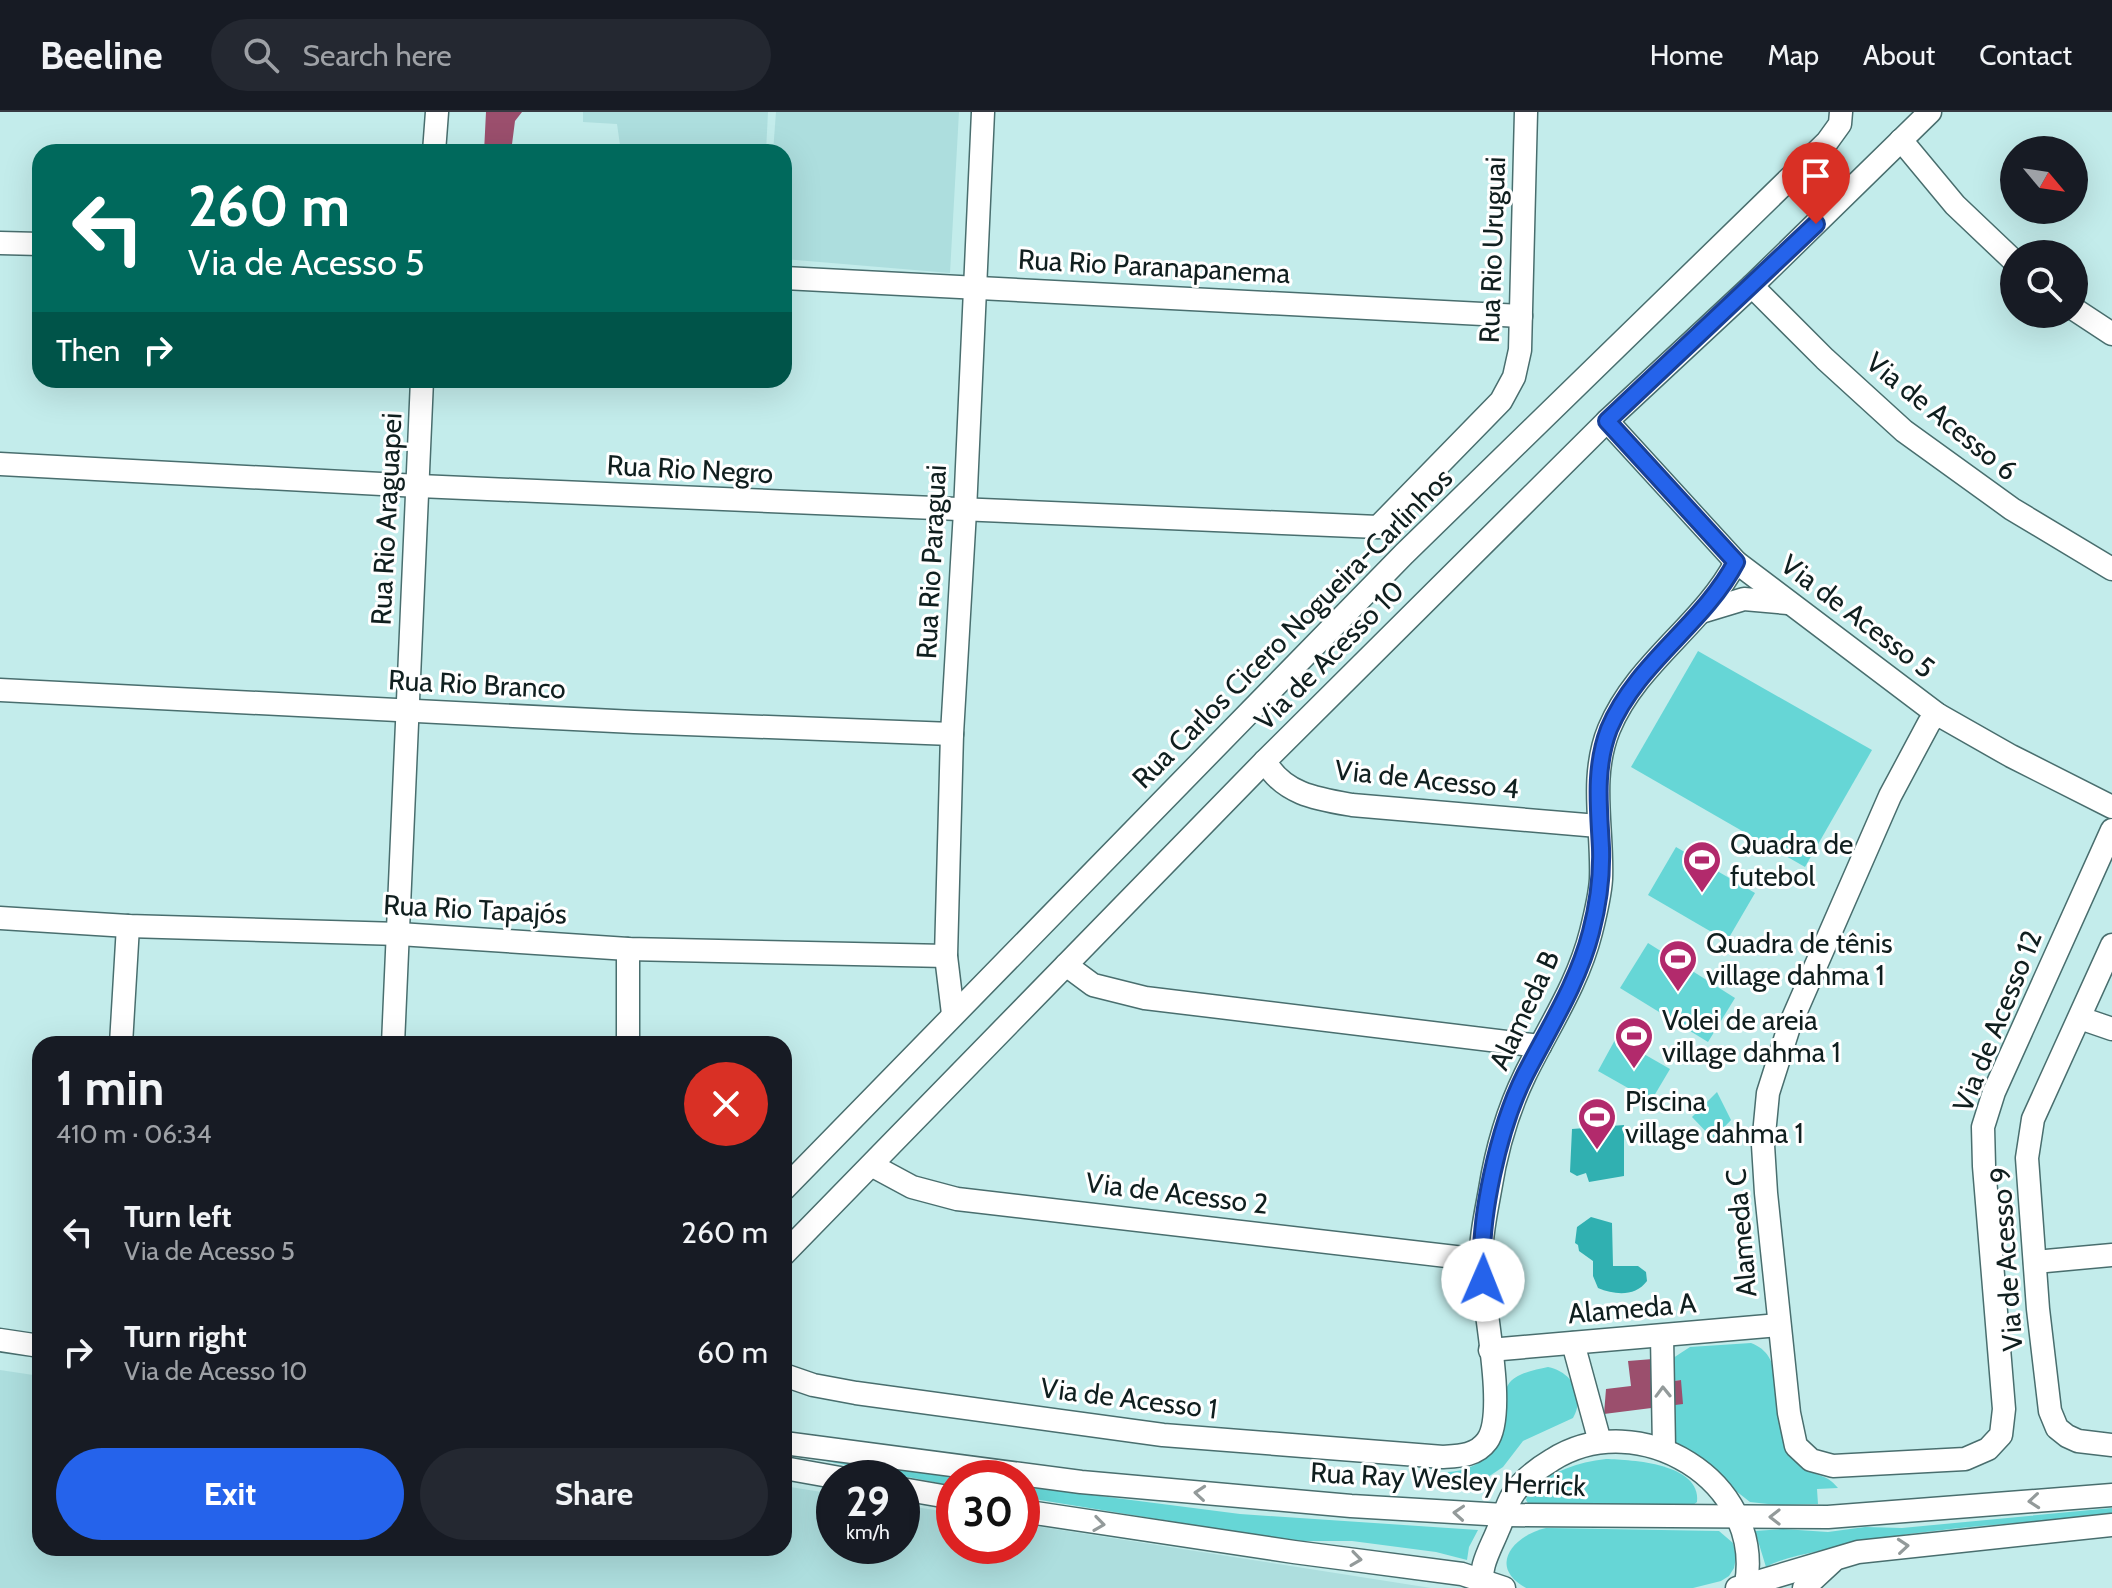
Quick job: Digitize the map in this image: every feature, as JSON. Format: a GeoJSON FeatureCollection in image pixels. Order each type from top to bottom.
{"type":"FeatureCollection","features":[{"type":"Feature","properties":{"kind":"street"},"geometry":{"type":"LineString","coordinates":[[435,144],[437,112]]}},
{"type":"Feature","properties":{"kind":"street","name":"Rua Rio Paraguai"},"geometry":{"type":"LineString","coordinates":[[953,1014],[946,956],[952,734],[983,112]]}},
{"type":"Feature","properties":{"kind":"street","name":"Rua Rio Uruguai"},"geometry":{"type":"LineString","coordinates":[[1378,527],[1501,401],[1514,377],[1521,316],[1526,112]]}},
{"type":"Feature","properties":{"kind":"street","name":"Rua Carlos Cicero Nogueira-Carlinhos"},"geometry":{"type":"LineString","coordinates":[[792,1181],[1404,554],[1827,142],[1840,124],[1841,112]]}},
{"type":"Feature","properties":{"kind":"street","name":"Via de Acesso 10"},"geometry":{"type":"LineString","coordinates":[[792,1246],[1265,761],[1607,421],[1752,286],[1930,112]]}},
{"type":"Feature","properties":{"kind":"street"},"geometry":{"type":"LineString","coordinates":[[1901,140],[1955,205],[2000,248]]}},
{"type":"Feature","properties":{"kind":"street"},"geometry":{"type":"LineString","coordinates":[[0,243],[32,244]]}},
{"type":"Feature","properties":{"kind":"street","name":"Rua Rio Paranapanema"},"geometry":{"type":"LineString","coordinates":[[792,278],[1521,316]]}},
{"type":"Feature","properties":{"kind":"street","name":"Via de Acesso 6"},"geometry":{"type":"LineString","coordinates":[[1752,286],[1825,359],[1904,431],[2012,509],[2112,569]]}},
{"type":"Feature","properties":{"kind":"street"},"geometry":{"type":"LineString","coordinates":[[2088,318],[2112,334]]}},
{"type":"Feature","properties":{"kind":"street","name":"Rua Rio Araguapei"},"geometry":{"type":"LineString","coordinates":[[393,1036],[422,388]]}},
{"type":"Feature","properties":{"kind":"street","name":"Via de Acesso 5"},"geometry":{"type":"LineString","coordinates":[[1607,421],[1736,562],[1937,714],[2112,807]]}},
{"type":"Feature","properties":{"kind":"street","name":"Rua Rio Negro"},"geometry":{"type":"LineString","coordinates":[[0,464],[965,511],[1378,527]]}},
{"type":"Feature","properties":{"kind":"street"},"geometry":{"type":"LineString","coordinates":[[1378,527],[1404,554]]}},
{"type":"Feature","properties":{"kind":"street","name":"Alameda B"},"geometry":{"type":"LineString","coordinates":[[1470,1455],[1486,1442],[1494,1426],[1496,1399],[1481,1260],[1490,1188],[1502,1138],[1523,1079],[1573,984],[1591,933],[1601,882],[1598,772],[1609,730],[1637,679],[1700,613],[1727,580],[1736,562]]}},
{"type":"Feature","properties":{"kind":"street","name":"Alameda B"},"geometry":{"type":"LineString","coordinates":[[1700,613],[1744,599],[1795,604]]}},
{"type":"Feature","properties":{"kind":"street","name":"Rua Rio Branco"},"geometry":{"type":"LineString","coordinates":[[0,690],[634,722],[952,734]]}},
{"type":"Feature","properties":{"kind":"street","name":"Alameda C"},"geometry":{"type":"LineString","coordinates":[[1796,1446],[1779,1325],[1763,1145],[1768,1093],[1789,1027],[1890,796],[1929,723],[1937,714]]}},
{"type":"Feature","properties":{"kind":"street","name":"Via de Acesso 4"},"geometry":{"type":"LineString","coordinates":[[1265,761],[1282,783],[1313,798],[1352,805],[1598,826]]}},
{"type":"Feature","properties":{"kind":"street","name":"Via de Acesso 12"},"geometry":{"type":"LineString","coordinates":[[1796,1446],[1811,1460],[1833,1466],[1965,1459],[1988,1449],[2001,1435],[2004,1409],[1983,1127],[1994,1092],[2112,830]]}},
{"type":"Feature","properties":{"kind":"street","name":"Rua Rio Tapajós"},"geometry":{"type":"LineString","coordinates":[[0,918],[128,926],[399,934],[628,949],[946,956]]}},
{"type":"Feature","properties":{"kind":"street"},"geometry":{"type":"LineString","coordinates":[[121,1036],[128,926]]}},
{"type":"Feature","properties":{"kind":"street","name":"Via de Acesso 9"},"geometry":{"type":"LineString","coordinates":[[2112,945],[2033,1119],[2027,1158],[2050,1411],[2057,1428],[2067,1436],[2078,1441],[2112,1445]]}},
{"type":"Feature","properties":{"kind":"street"},"geometry":{"type":"LineString","coordinates":[[628,949],[628,1036]]}},
{"type":"Feature","properties":{"kind":"street"},"geometry":{"type":"LineString","coordinates":[[1066,965],[1093,985],[1145,998],[1540,1046]]}},
{"type":"Feature","properties":{"kind":"street"},"geometry":{"type":"LineString","coordinates":[[2080,1018],[2112,1029]]}},
{"type":"Feature","properties":{"kind":"street","name":"Via de Acesso 2"},"geometry":{"type":"LineString","coordinates":[[873,1166],[912,1187],[957,1199],[1481,1260]]}},
{"type":"Feature","properties":{"kind":"street"},"geometry":{"type":"LineString","coordinates":[[2035,1262],[2112,1255]]}},
{"type":"Feature","properties":{"kind":"street","name":"Alameda A"},"geometry":{"type":"LineString","coordinates":[[1490,1350],[1779,1325]]}},
{"type":"Feature","properties":{"kind":"street"},"geometry":{"type":"LineString","coordinates":[[1662,1336],[1664,1449]]}},
{"type":"Feature","properties":{"kind":"street"},"geometry":{"type":"LineString","coordinates":[[0,1340],[32,1345]]}},
{"type":"Feature","properties":{"kind":"street"},"geometry":{"type":"LineString","coordinates":[[1573,1343],[1600,1442]]}},
{"type":"Feature","properties":{"kind":"street","name":"Via de Acesso 1"},"geometry":{"type":"LineString","coordinates":[[792,1378],[856,1393],[1163,1435],[1443,1457],[1470,1455]]}},
{"type":"Feature","properties":{"kind":"street"},"geometry":{"type":"LineString","coordinates":[[1482,1584],[1486,1559],[1511,1497],[1541,1466],[1560,1455],[1600,1442],[1643,1443],[1664,1449],[1706,1474],[1723,1493],[1744,1533],[1749,1564],[1745,1587],[1858,1552],[2112,1525]]}},
{"type":"Feature","properties":{"kind":"street","name":"Rua Ray Wesley Herrick"},"geometry":{"type":"LineString","coordinates":[[792,1444],[1081,1482],[1335,1505],[1504,1515],[1853,1516],[2112,1495]]}},
{"type":"Feature","properties":{"kind":"street"},"geometry":{"type":"LineString","coordinates":[[792,1469],[816,1474]]}},
{"type":"Feature","properties":{"kind":"street"},"geometry":{"type":"LineString","coordinates":[[1040,1514],[1462,1574],[1482,1584],[1504,1588]]}},
{"type":"Feature","properties":{"kind":"street"},"geometry":{"type":"LineString","coordinates":[[1804,1588],[1830,1563],[1858,1552]]}},
{"type":"Feature","properties":{"kind":"shaded area"},"geometry":{"type":"Polygon","coordinates":[[[583,112],[768,112],[766,144],[620,144],[617,124],[583,122],[583,112]]]}},
{"type":"Feature","properties":{"kind":"shaded area"},"geometry":{"type":"Polygon","coordinates":[[[776,112],[959,112],[950,273],[792,260],[792,144],[774,144],[776,112]]]}},
{"type":"Feature","properties":{"kind":"shaded area"},"geometry":{"type":"Polygon","coordinates":[[[1698,651],[1872,750],[1805,867],[1631,767],[1698,651]]]}},
{"type":"Feature","properties":{"kind":"shaded area","name":"Quadra de futebol"},"geometry":{"type":"Polygon","coordinates":[[[1676,847],[1755,893],[1727,941],[1648,895],[1676,847]]]}},
{"type":"Feature","properties":{"kind":"shaded area","name":"Quadra de tênis village dahma 1"},"geometry":{"type":"Polygon","coordinates":[[[1648,943],[1735,998],[1708,1042],[1620,988],[1648,943]]]}},
{"type":"Feature","properties":{"kind":"shaded area","name":"Volei de areia village dahma 1"},"geometry":{"type":"Polygon","coordinates":[[[1616,1038],[1670,1069],[1651,1101],[1598,1071],[1616,1038]]]}},
{"type":"Feature","properties":{"kind":"shaded area"},"geometry":{"type":"Polygon","coordinates":[[[1717,1092],[1731,1120],[1713,1139],[1692,1117],[1717,1092]]]}},
{"type":"Feature","properties":{"kind":"shaded area","name":"Piscina village dahma 1"},"geometry":{"type":"Polygon","coordinates":[[[1624,1125],[1624,1176],[1589,1182],[1586,1173],[1577,1176],[1570,1172],[1572,1129],[1624,1125]]]}},
{"type":"Feature","properties":{"kind":"shaded area"},"geometry":{"type":"Polygon","coordinates":[[[1591,1217],[1612,1223],[1613,1266],[1638,1266],[1646,1272],[1647,1281],[1637,1290],[1624,1293],[1598,1288],[1593,1276],[1593,1261],[1579,1251],[1575,1243],[1577,1227],[1591,1217]]]}},
{"type":"Feature","properties":{"kind":"shaded area"},"geometry":{"type":"Polygon","coordinates":[[[1751,1343],[1769,1357],[1781,1426],[1797,1455],[1807,1469],[1830,1480],[1838,1488],[1817,1489],[1818,1504],[1750,1502],[1675,1443],[1670,1411],[1681,1380],[1666,1382],[1670,1360],[1690,1347],[1751,1343]]]}},
{"type":"Feature","properties":{"kind":"shaded area"},"geometry":{"type":"Polygon","coordinates":[[[1548,1367],[1564,1374],[1574,1386],[1578,1401],[1573,1418],[1523,1441],[1503,1467],[1476,1485],[1449,1484],[1448,1472],[1470,1467],[1495,1448],[1504,1428],[1505,1392],[1511,1381],[1548,1367]]]}},
{"type":"Feature","properties":{"kind":"shaded area"},"geometry":{"type":"Polygon","coordinates":[[[0,1370],[32,1375],[32,1556],[792,1556],[792,1487],[816,1491],[816,1564],[920,1564],[920,1508],[936,1510],[936,1564],[1040,1564],[1040,1527],[1431,1588],[0,1588],[0,1370]]]}},
{"type":"Feature","properties":{"kind":"shaded area"},"geometry":{"type":"Polygon","coordinates":[[[792,1454],[835,1460],[821,1460],[792,1454]]]}},
{"type":"Feature","properties":{"kind":"shaded area"},"geometry":{"type":"Polygon","coordinates":[[[1606,1459],[1647,1463],[1677,1472],[1688,1479],[1695,1489],[1697,1502],[1693,1505],[1529,1505],[1526,1500],[1529,1489],[1556,1473],[1575,1465],[1606,1459]]]}},
{"type":"Feature","properties":{"kind":"shaded area"},"geometry":{"type":"Polygon","coordinates":[[[920,1471],[936,1474],[936,1482],[920,1479],[920,1471]]]}},
{"type":"Feature","properties":{"kind":"shaded area"},"geometry":{"type":"Polygon","coordinates":[[[1040,1488],[1240,1514],[1478,1530],[1469,1547],[1467,1560],[1436,1552],[1352,1541],[1291,1541],[1040,1500],[1040,1488]]]}},
{"type":"Feature","properties":{"kind":"shaded area"},"geometry":{"type":"Polygon","coordinates":[[[2112,1508],[2112,1514],[1965,1528],[1855,1543],[1799,1555],[1766,1567],[1755,1531],[1828,1532],[1865,1527],[1902,1528],[2112,1508]]]}},
{"type":"Feature","properties":{"kind":"shaded area"},"geometry":{"type":"Polygon","coordinates":[[[1546,1528],[1719,1531],[1733,1543],[1736,1558],[1729,1576],[1693,1588],[1526,1588],[1508,1570],[1509,1552],[1524,1537],[1546,1528]]]}},
{"type":"Feature","properties":{"kind":"building"},"geometry":{"type":"Polygon","coordinates":[[[486,112],[522,112],[515,121],[512,144],[484,144],[486,112]]]}},
{"type":"Feature","properties":{"kind":"building"},"geometry":{"type":"Polygon","coordinates":[[[1653,1359],[1660,1383],[1681,1380],[1683,1404],[1604,1414],[1606,1389],[1631,1386],[1628,1361],[1653,1359]]]}},
{"type":"Feature","properties":{"kind":"place","name":"Quadra de futebol"},"geometry":{"type":"Point","coordinates":[1702,894]}},
{"type":"Feature","properties":{"kind":"place","name":"Quadra de tênis village dahma 1"},"geometry":{"type":"Point","coordinates":[1678,993]}},
{"type":"Feature","properties":{"kind":"place","name":"Volei de areia village dahma 1"},"geometry":{"type":"Point","coordinates":[1634,1070]}},
{"type":"Feature","properties":{"kind":"place","name":"Piscina village dahma 1"},"geometry":{"type":"Point","coordinates":[1597,1151]}},
{"type":"Feature","properties":{"kind":"route"},"geometry":{"type":"LineString","coordinates":[[1483,1280],[1481,1260],[1490,1188],[1502,1138],[1523,1079],[1573,984],[1591,933],[1601,882],[1598,772],[1609,730],[1637,679],[1700,613],[1727,580],[1736,562],[1607,421],[1816,224]]}}]}
